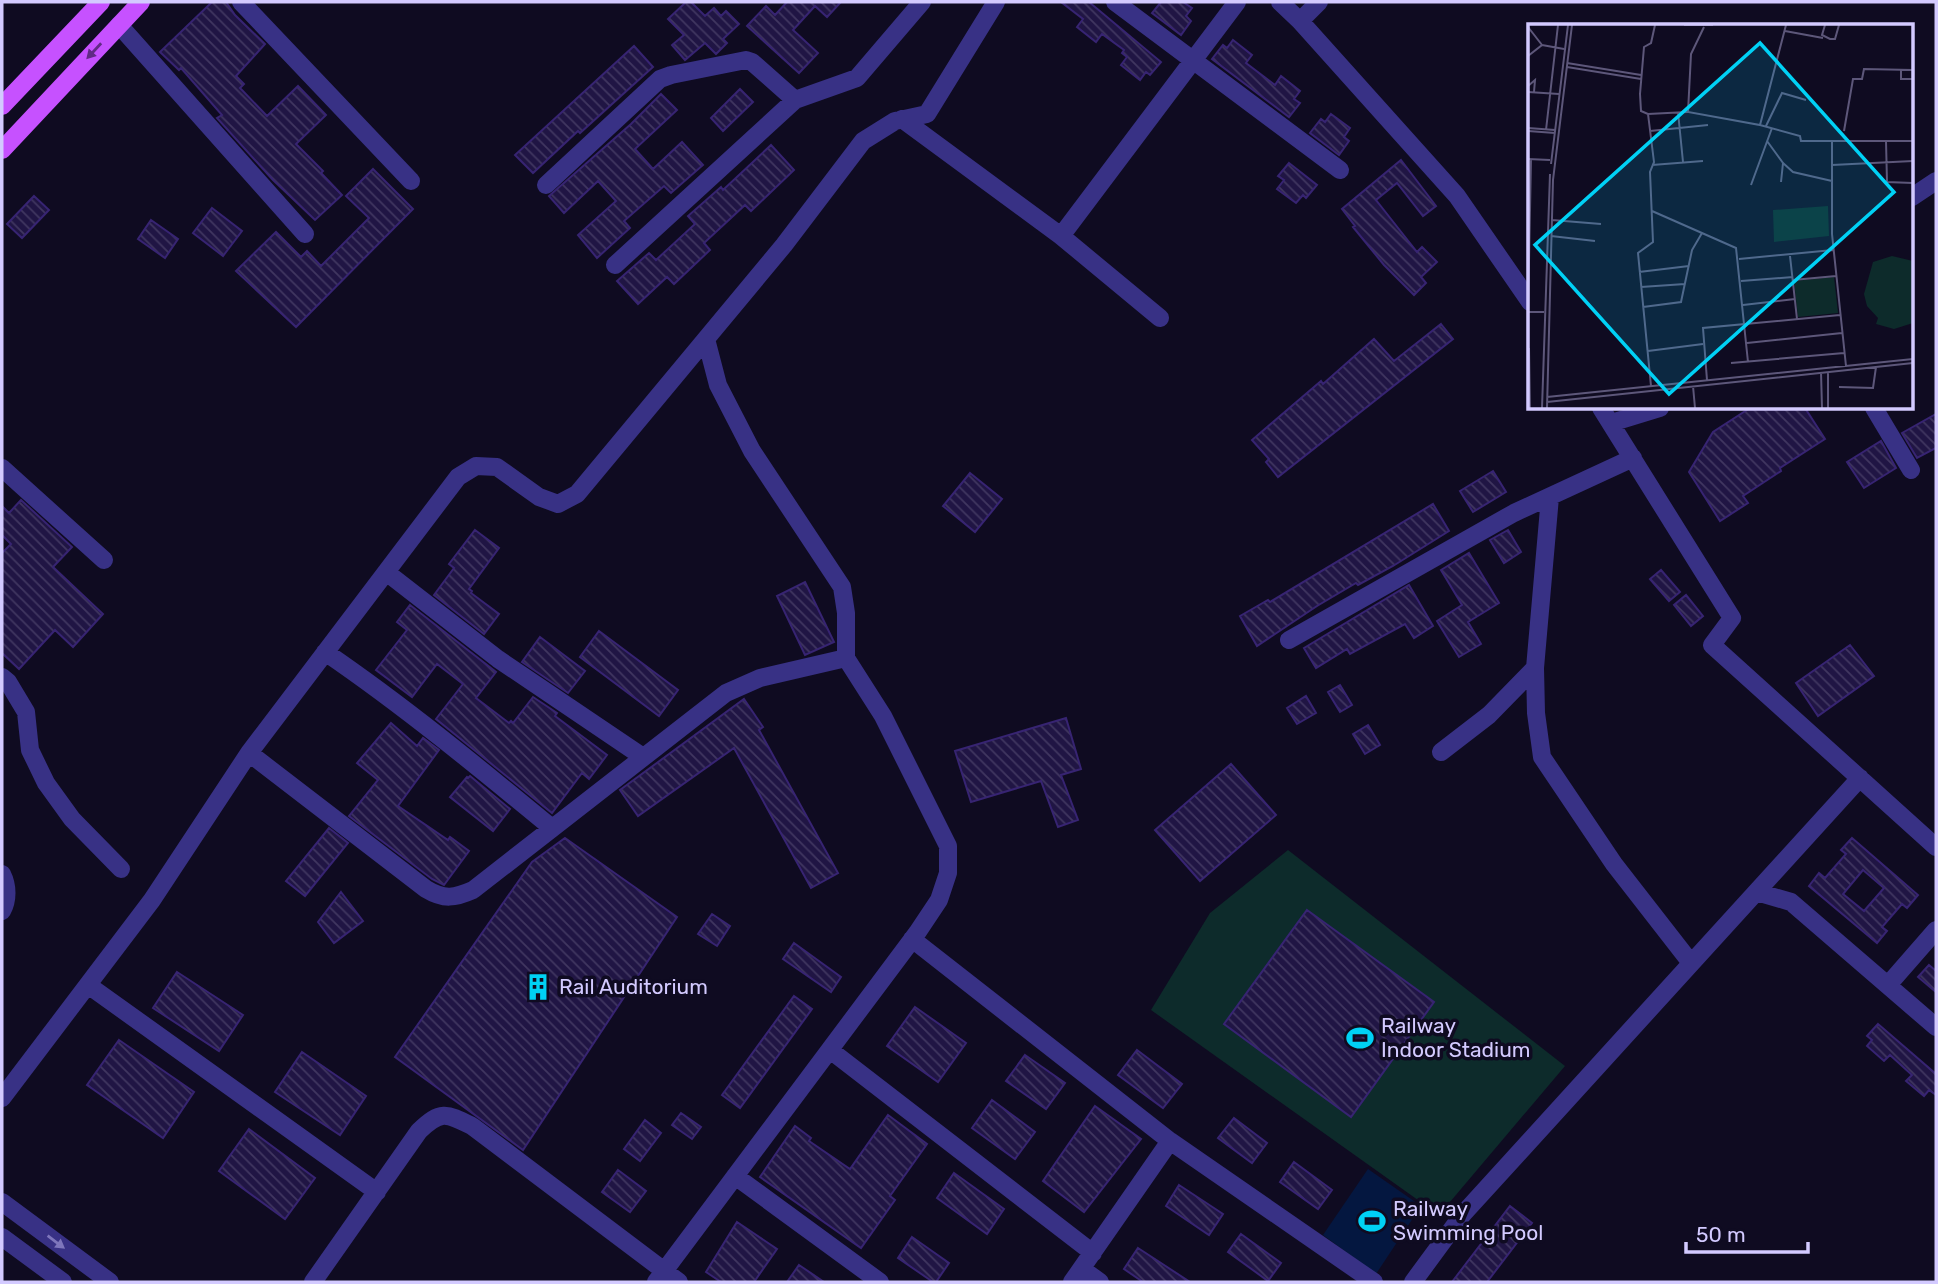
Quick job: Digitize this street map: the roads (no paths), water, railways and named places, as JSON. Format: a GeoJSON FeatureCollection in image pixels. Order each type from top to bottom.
{"type":"FeatureCollection","features":[{"type":"Feature","properties":{"kind":"main road"},"geometry":{"type":"LineString","coordinates":[[2,106],[101,2]]}},
{"type":"Feature","properties":{"kind":"main road"},"geometry":{"type":"LineString","coordinates":[[2,150],[141,2]]}},
{"type":"Feature","properties":{"kind":"street"},"geometry":{"type":"LineString","coordinates":[[241,2],[411,181]]}},
{"type":"Feature","properties":{"kind":"street"},"geometry":{"type":"LineString","coordinates":[[615,265],[795,100],[857,78],[922,2]]}},
{"type":"Feature","properties":{"kind":"street"},"geometry":{"type":"LineString","coordinates":[[2,1098],[152,900],[249,753],[458,477],[476,466],[497,467],[538,498],[558,503],[578,494],[784,245],[863,141],[895,121],[927,114],[996,2]]}},
{"type":"Feature","properties":{"kind":"street"},"geometry":{"type":"LineString","coordinates":[[1115,2],[1340,170]]}},
{"type":"Feature","properties":{"kind":"street"},"geometry":{"type":"LineString","coordinates":[[1061,236],[1237,2]]}},
{"type":"Feature","properties":{"kind":"street"},"geometry":{"type":"LineString","coordinates":[[1280,2],[1457,195],[1528,299]]}},
{"type":"Feature","properties":{"kind":"street"},"geometry":{"type":"LineString","coordinates":[[1300,21],[1320,2]]}},
{"type":"Feature","properties":{"kind":"street"},"geometry":{"type":"LineString","coordinates":[[119,25],[305,234]]}},
{"type":"Feature","properties":{"kind":"street"},"geometry":{"type":"LineString","coordinates":[[545,185],[660,79],[671,75],[746,60],[752,62],[795,100]]}},
{"type":"Feature","properties":{"kind":"street"},"geometry":{"type":"LineString","coordinates":[[902,119],[1061,236],[1160,318]]}},
{"type":"Feature","properties":{"kind":"street"},"geometry":{"type":"LineString","coordinates":[[1913,196],[1936,181]]}},
{"type":"Feature","properties":{"kind":"street"},"geometry":{"type":"LineString","coordinates":[[313,1282],[419,1131],[432,1117],[449,1114],[472,1126],[667,1279],[735,1176],[939,900],[948,873],[948,846],[883,716],[846,658],[846,612],[842,587],[752,451],[718,385],[706,339]]}},
{"type":"Feature","properties":{"kind":"street"},"geometry":{"type":"LineString","coordinates":[[1646,410],[1606,416],[1732,618],[1712,645],[1936,848]]}},
{"type":"Feature","properties":{"kind":"street"},"geometry":{"type":"LineString","coordinates":[[1875,410],[1911,470]]}},
{"type":"Feature","properties":{"kind":"street"},"geometry":{"type":"LineString","coordinates":[[1289,640],[1514,513],[1633,458]]}},
{"type":"Feature","properties":{"kind":"street"},"geometry":{"type":"LineString","coordinates":[[2,468],[104,560]]}},
{"type":"Feature","properties":{"kind":"street"},"geometry":{"type":"LineString","coordinates":[[1550,497],[1535,668],[1536,713],[1542,757],[1614,864],[1691,963]]}},
{"type":"Feature","properties":{"kind":"street"},"geometry":{"type":"LineString","coordinates":[[386,572],[498,659],[643,757]]}},
{"type":"Feature","properties":{"kind":"street"},"geometry":{"type":"LineString","coordinates":[[325,652],[450,744],[552,828]]}},
{"type":"Feature","properties":{"kind":"street"},"geometry":{"type":"LineString","coordinates":[[249,753],[439,897],[454,898],[473,890],[726,693],[760,678],[846,658]]}},
{"type":"Feature","properties":{"kind":"street"},"geometry":{"type":"LineString","coordinates":[[1441,752],[1489,715],[1535,668]]}},
{"type":"Feature","properties":{"kind":"street"},"geometry":{"type":"LineString","coordinates":[[2,677],[8,682],[26,712],[30,750],[46,783],[72,819],[121,869]]}},
{"type":"Feature","properties":{"kind":"street"},"geometry":{"type":"LineString","coordinates":[[1413,1282],[1463,1214],[1860,778]]}},
{"type":"Feature","properties":{"kind":"street"},"geometry":{"type":"LineString","coordinates":[[2,874],[6,902],[2,911]]}},
{"type":"Feature","properties":{"kind":"street"},"geometry":{"type":"LineString","coordinates":[[1757,892],[1791,902],[1936,1027]]}},
{"type":"Feature","properties":{"kind":"street"},"geometry":{"type":"LineString","coordinates":[[1888,985],[1936,930]]}},
{"type":"Feature","properties":{"kind":"street"},"geometry":{"type":"LineString","coordinates":[[912,939],[1170,1141],[1374,1282]]}},
{"type":"Feature","properties":{"kind":"street"},"geometry":{"type":"LineString","coordinates":[[88,985],[377,1192]]}},
{"type":"Feature","properties":{"kind":"street"},"geometry":{"type":"LineString","coordinates":[[830,1050],[1093,1252]]}},
{"type":"Feature","properties":{"kind":"street"},"geometry":{"type":"LineString","coordinates":[[1100,1282],[1077,1275],[1170,1141]]}},
{"type":"Feature","properties":{"kind":"street"},"geometry":{"type":"LineString","coordinates":[[735,1176],[880,1282]]}},
{"type":"Feature","properties":{"kind":"street"},"geometry":{"type":"LineString","coordinates":[[2,1202],[110,1282]]}},
{"type":"Feature","properties":{"kind":"street"},"geometry":{"type":"LineString","coordinates":[[2,1237],[63,1282]]}},
{"type":"Feature","properties":{"kind":"water","name":"Railway Swimming Pool"},"geometry":{"type":"Polygon","coordinates":[[[1368,1169],[1421,1206],[1376,1274],[1323,1235],[1368,1169]]]}},
{"type":"Feature","properties":{"kind":"place","name":"Rail Auditorium"},"geometry":{"type":"Point","coordinates":[538,987]}},
{"type":"Feature","properties":{"kind":"place","name":"Railway Indoor Stadium"},"geometry":{"type":"Point","coordinates":[1360,1038]}},
{"type":"Feature","properties":{"kind":"place","name":"Railway Swimming Pool"},"geometry":{"type":"Point","coordinates":[1372,1221]}}]}
